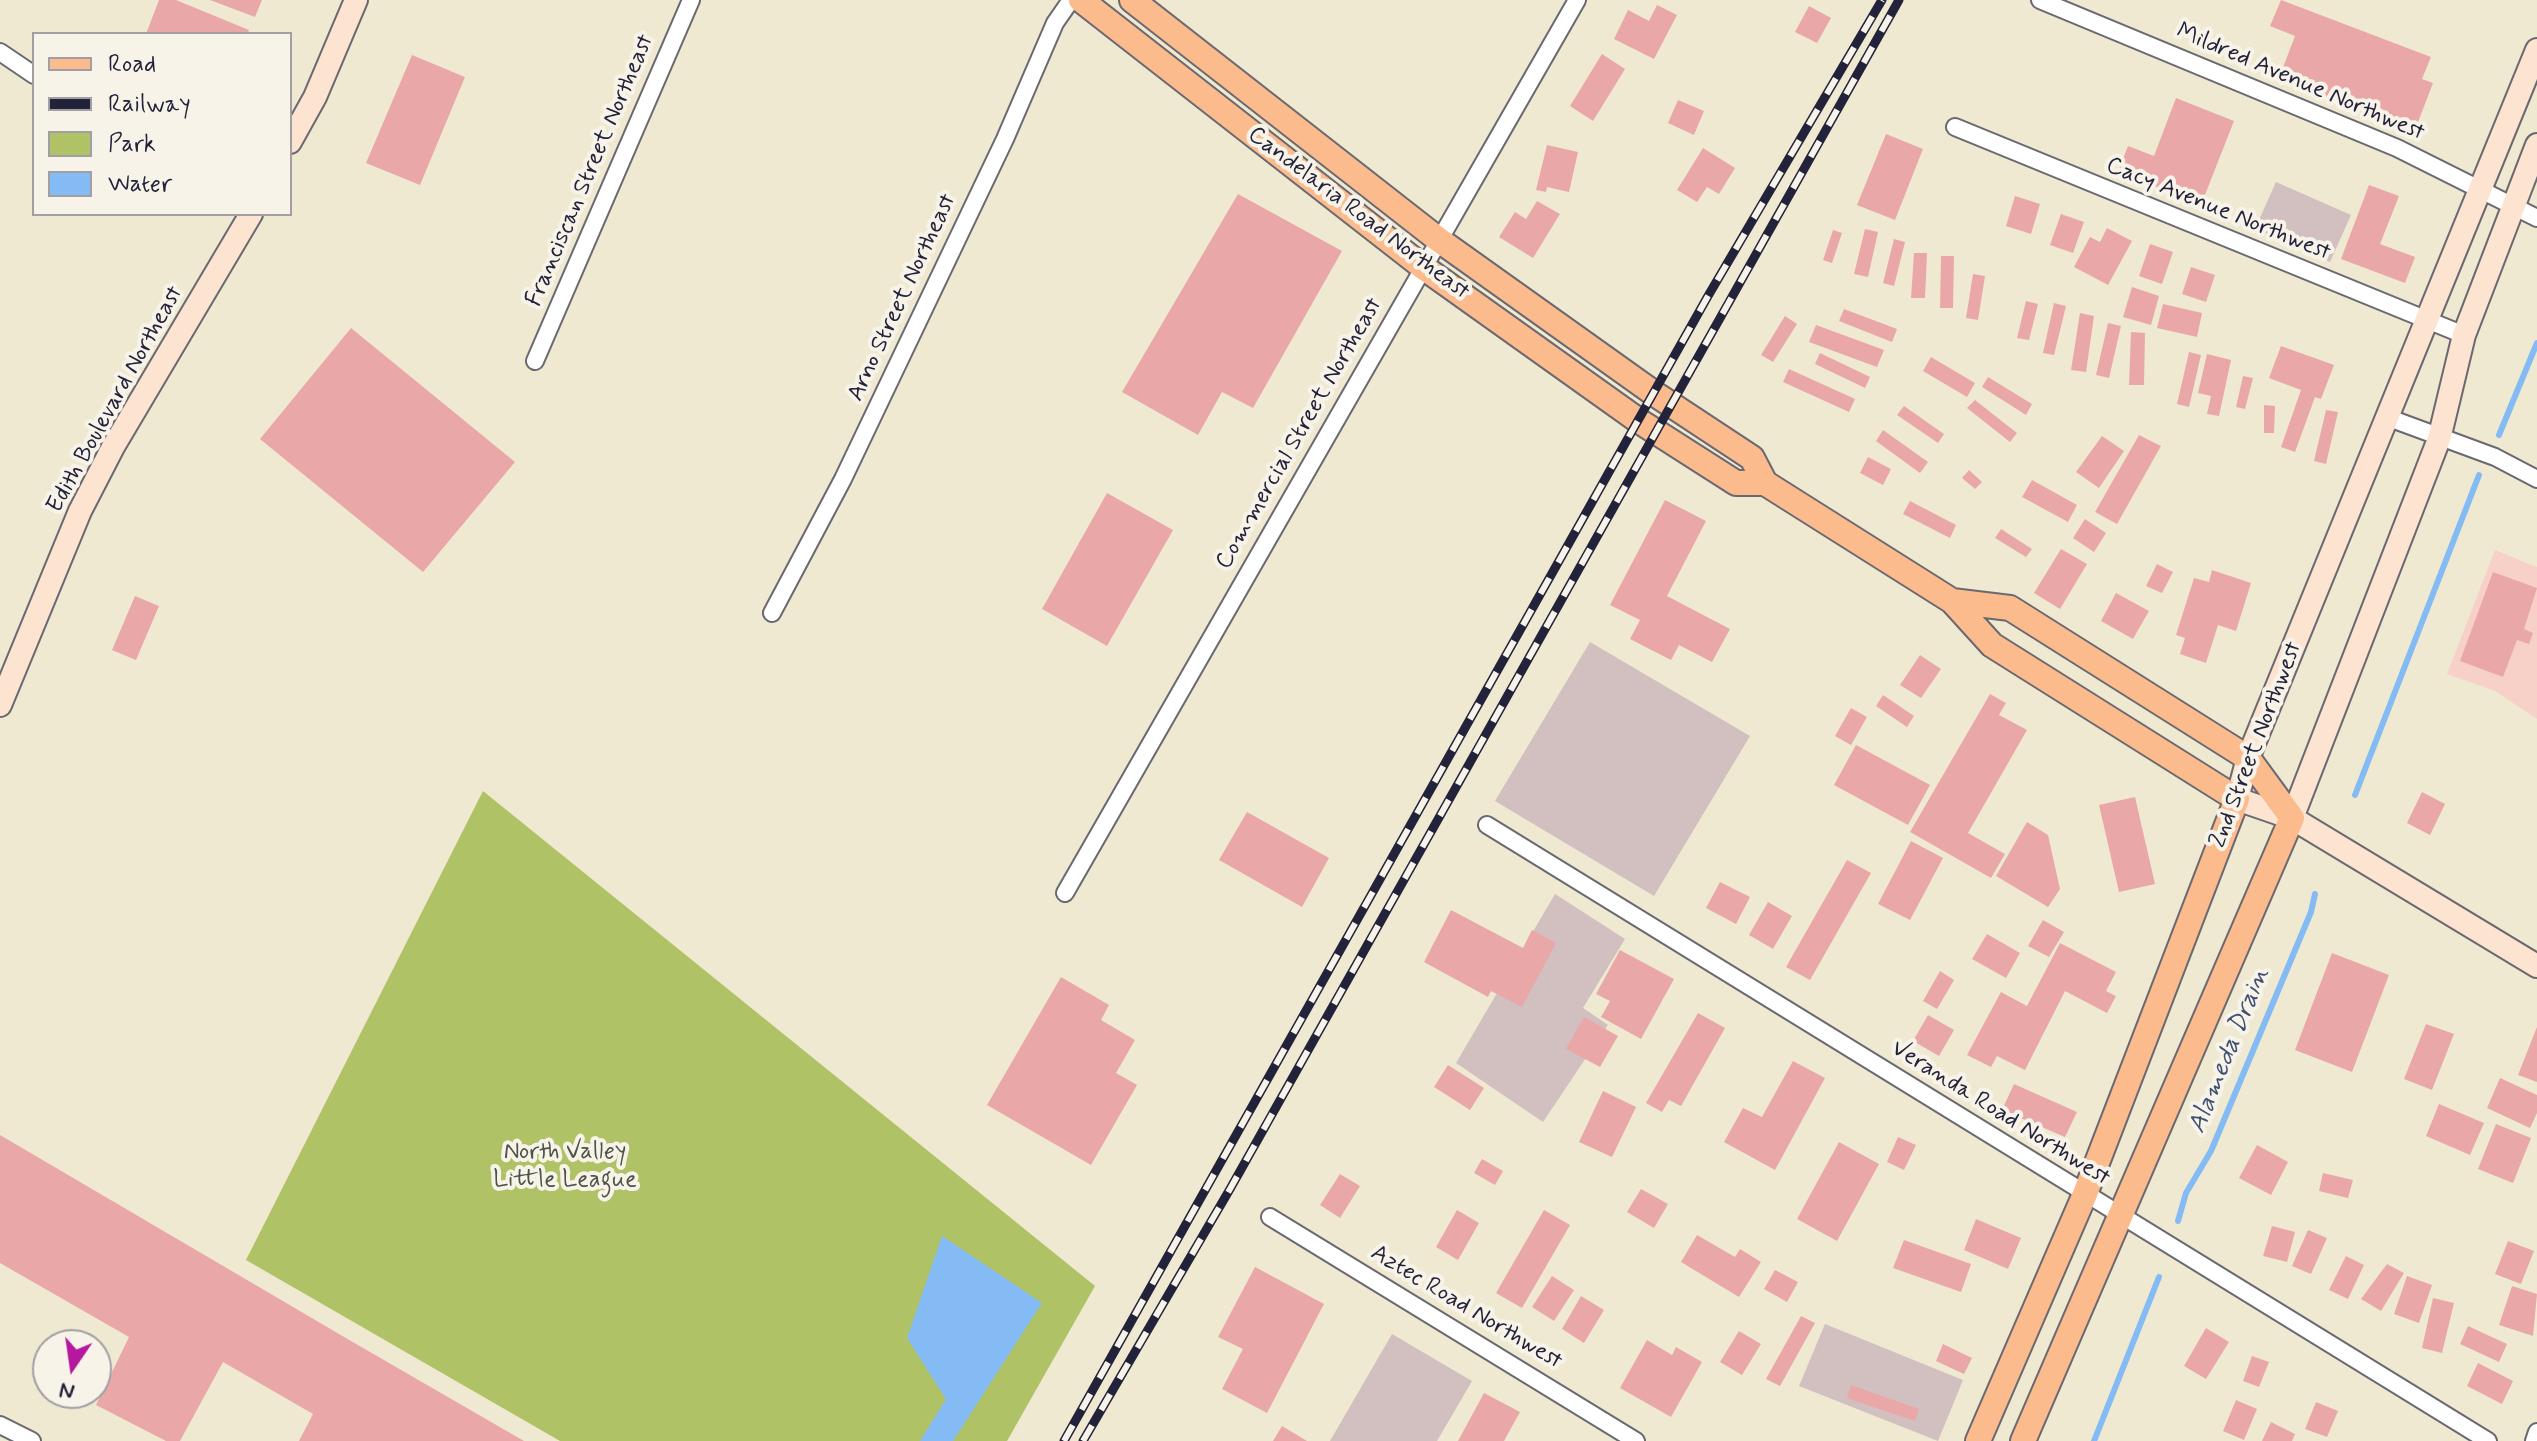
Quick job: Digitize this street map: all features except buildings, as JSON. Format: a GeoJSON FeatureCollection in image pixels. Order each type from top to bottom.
{"type":"FeatureCollection","features":[{"type":"Feature","properties":{"kind":"main road"},"geometry":{"type":"LineString","coordinates":[[292,138],[315,97],[356,0]]}},
{"type":"Feature","properties":{"kind":"main road","name":"Candelaria Road Northeast"},"geometry":{"type":"LineString","coordinates":[[1081,0],[1423,267],[1639,421],[1736,483],[1765,483],[1752,458],[1655,394],[1439,240],[1132,0]]}},
{"type":"Feature","properties":{"kind":"main road","name":"2nd Street Northwest"},"geometry":{"type":"LineString","coordinates":[[1978,1441],[2085,1194],[2237,799],[2248,758],[2537,50]]}},
{"type":"Feature","properties":{"kind":"main road"},"geometry":{"type":"LineString","coordinates":[[2023,1441],[2292,818],[2439,439],[2464,335],[2537,145]]}},
{"type":"Feature","properties":{"kind":"main road","name":"Edith Boulevard Northeast"},"geometry":{"type":"LineString","coordinates":[[0,705],[80,511],[113,447],[247,216]]}},
{"type":"Feature","properties":{"kind":"main road"},"geometry":{"type":"LineString","coordinates":[[1765,483],[1952,601],[1992,645],[2237,799],[2292,818],[2537,966]]}},
{"type":"Feature","properties":{"kind":"main road"},"geometry":{"type":"LineString","coordinates":[[1952,601],[2010,608],[2248,758],[2292,818]]}},
{"type":"Feature","properties":{"kind":"street","name":"Franciscan Street Northeast"},"geometry":{"type":"LineString","coordinates":[[535,361],[691,0]]}},
{"type":"Feature","properties":{"kind":"street","name":"Arno Street Northeast"},"geometry":{"type":"LineString","coordinates":[[772,613],[843,479],[1005,139],[1055,23],[1071,0]]}},
{"type":"Feature","properties":{"kind":"street","name":"Commercial Street Northeast"},"geometry":{"type":"LineString","coordinates":[[1065,893],[1577,0]]}},
{"type":"Feature","properties":{"kind":"street","name":"Mildred Avenue Northwest"},"geometry":{"type":"LineString","coordinates":[[2040,0],[2397,148],[2537,218]]}},
{"type":"Feature","properties":{"kind":"street"},"geometry":{"type":"LineString","coordinates":[[0,52],[32,74]]}},
{"type":"Feature","properties":{"kind":"street","name":"Cacy Avenue Northwest"},"geometry":{"type":"LineString","coordinates":[[1955,127],[2425,322],[2464,335]]}},
{"type":"Feature","properties":{"kind":"street"},"geometry":{"type":"LineString","coordinates":[[2389,418],[2439,439],[2495,457],[2537,479]]}},
{"type":"Feature","properties":{"kind":"street","name":"Veranda Road Northwest"},"geometry":{"type":"LineString","coordinates":[[1487,825],[2119,1217],[2488,1441]]}},
{"type":"Feature","properties":{"kind":"street","name":"Aztec Road Northwest"},"geometry":{"type":"LineString","coordinates":[[1270,1217],[1636,1441]]}},
{"type":"Feature","properties":{"kind":"street"},"geometry":{"type":"LineString","coordinates":[[0,1425],[32,1441]]}},
{"type":"Feature","properties":{"kind":"street"},"geometry":{"type":"LineString","coordinates":[[2534,1441],[2537,1432]]}},
{"type":"Feature","properties":{"kind":"shaded area"},"geometry":{"type":"Polygon","coordinates":[[[2276,182],[2351,215],[2330,262],[2255,229],[2276,182]]]}},
{"type":"Feature","properties":{"kind":"shaded area"},"geometry":{"type":"Polygon","coordinates":[[[2495,550],[2537,567],[2537,719],[2495,691],[2447,674],[2495,550]]]}},
{"type":"Feature","properties":{"kind":"shaded area"},"geometry":{"type":"Polygon","coordinates":[[[1590,642],[1750,736],[1654,896],[1495,801],[1590,642]]]}},
{"type":"Feature","properties":{"kind":"shaded area"},"geometry":{"type":"Polygon","coordinates":[[[1555,894],[1625,939],[1583,1008],[1608,1025],[1543,1122],[1456,1063],[1555,894]]]}},
{"type":"Feature","properties":{"kind":"shaded area"},"geometry":{"type":"Polygon","coordinates":[[[1825,1324],[1963,1380],[1938,1441],[1799,1386],[1825,1324]]]}},
{"type":"Feature","properties":{"kind":"shaded area"},"geometry":{"type":"Polygon","coordinates":[[[1392,1334],[1472,1381],[1437,1441],[1330,1441],[1392,1334]]]}},
{"type":"Feature","properties":{"kind":"green space","name":"North Valley Little League"},"geometry":{"type":"Polygon","coordinates":[[[483,791],[1095,1286],[1007,1441],[560,1441],[246,1260],[483,791]]]}},
{"type":"Feature","properties":{"kind":"water"},"geometry":{"type":"Polygon","coordinates":[[[942,1236],[1042,1303],[953,1441],[920,1441],[946,1399],[907,1338],[942,1236]]]}},
{"type":"Feature","properties":{"kind":"waterway","name":"Alameda Drain"},"geometry":{"type":"LineString","coordinates":[[2499,435],[2537,343]]}},
{"type":"Feature","properties":{"kind":"waterway","name":"Alameda Drain"},"geometry":{"type":"LineString","coordinates":[[2355,795],[2479,475]]}},
{"type":"Feature","properties":{"kind":"waterway","name":"Alameda Drain"},"geometry":{"type":"LineString","coordinates":[[2178,1221],[2186,1193],[2211,1151],[2311,912],[2315,894]]}},
{"type":"Feature","properties":{"kind":"waterway","name":"Alameda Drain"},"geometry":{"type":"LineString","coordinates":[[2094,1441],[2159,1277]]}},
{"type":"Feature","properties":{"kind":"railway"},"geometry":{"type":"LineString","coordinates":[[1064,1441],[1708,296],[1882,0]]}},
{"type":"Feature","properties":{"kind":"railway"},"geometry":{"type":"LineString","coordinates":[[1083,1441],[1230,1189],[1899,0]]}}]}
